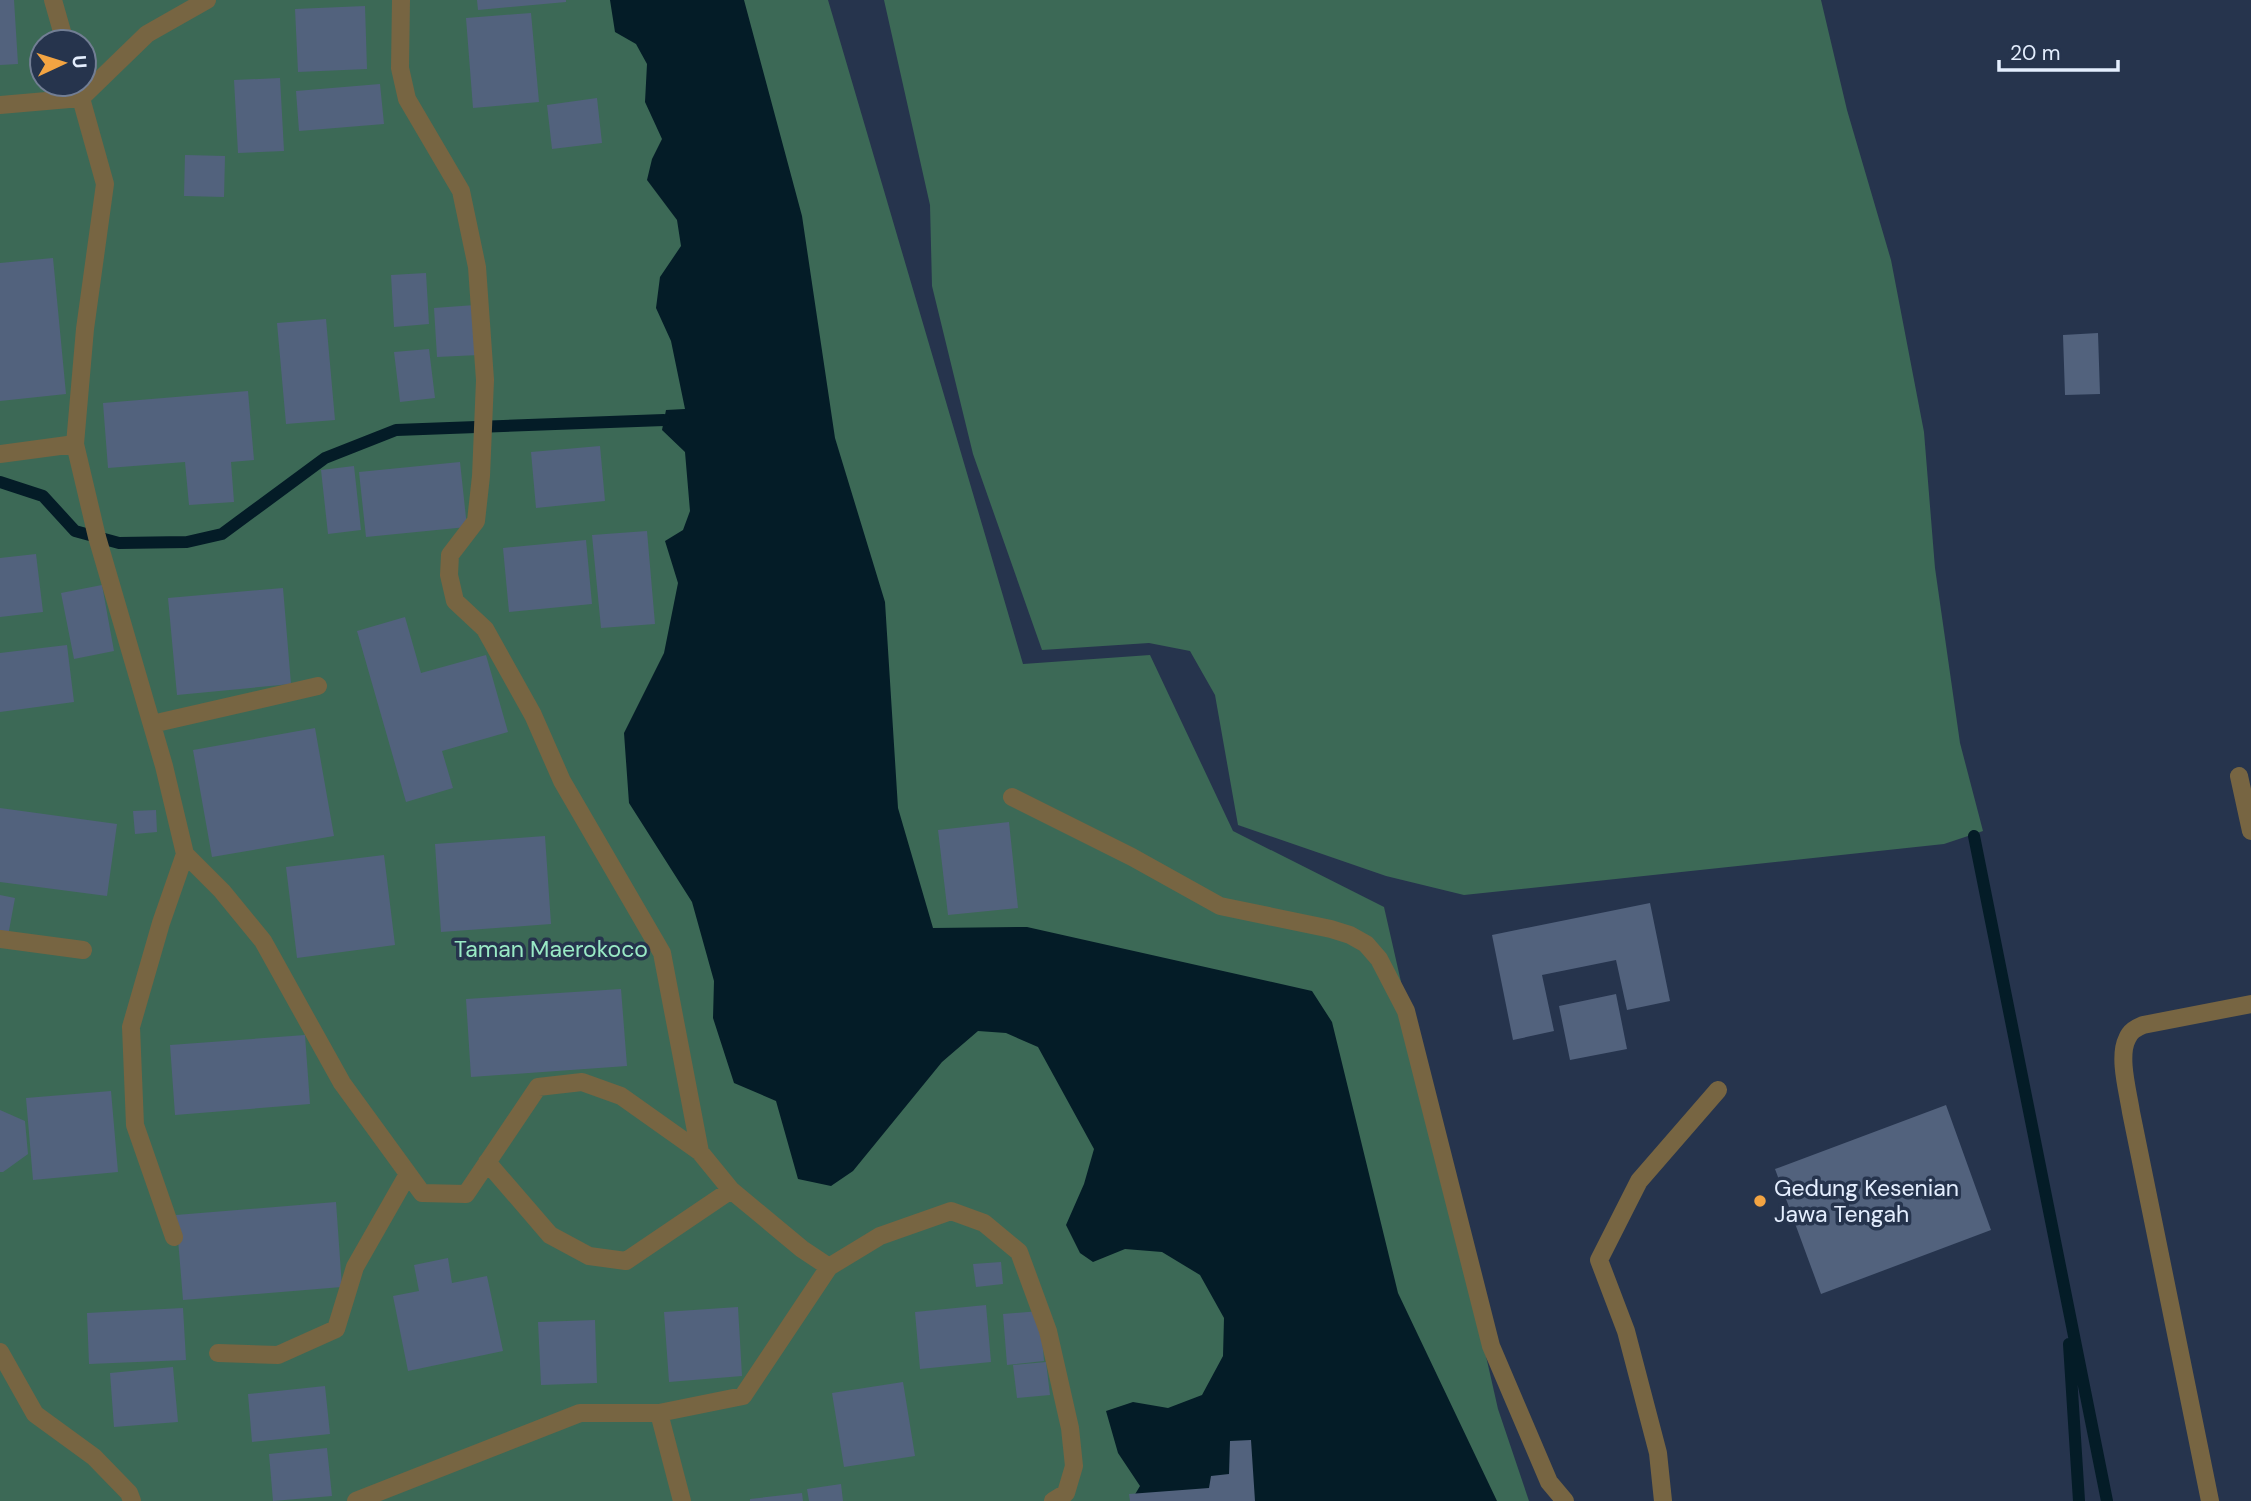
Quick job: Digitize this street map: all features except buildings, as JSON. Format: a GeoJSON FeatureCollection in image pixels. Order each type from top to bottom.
{"type":"FeatureCollection","features":[{"type":"Feature","properties":{"kind":"street"},"geometry":{"type":"LineString","coordinates":[[53,0],[61,28]]}},
{"type":"Feature","properties":{"kind":"street"},"geometry":{"type":"LineString","coordinates":[[98,75],[146,34],[206,0]]}},
{"type":"Feature","properties":{"kind":"street"},"geometry":{"type":"LineString","coordinates":[[401,0],[400,68],[407,99],[461,191],[477,267],[485,380],[481,476],[476,521],[450,555],[449,575],[455,601],[485,629],[533,715],[562,781],[662,953],[699,1152]]}},
{"type":"Feature","properties":{"kind":"street"},"geometry":{"type":"LineString","coordinates":[[0,105],[40,98]]}},
{"type":"Feature","properties":{"kind":"street"},"geometry":{"type":"LineString","coordinates":[[81,98],[105,184],[85,329],[75,444],[97,537],[152,724],[185,854],[222,891],[263,942],[342,1083],[422,1193],[466,1194],[538,1087],[582,1082],[621,1096],[699,1152],[731,1190],[802,1249],[829,1267]]}},
{"type":"Feature","properties":{"kind":"street"},"geometry":{"type":"LineString","coordinates":[[0,454],[75,444]]}},
{"type":"Feature","properties":{"kind":"street"},"geometry":{"type":"LineString","coordinates":[[152,724],[318,686]]}},
{"type":"Feature","properties":{"kind":"street"},"geometry":{"type":"LineString","coordinates":[[2239,776],[2251,831]]}},
{"type":"Feature","properties":{"kind":"street"},"geometry":{"type":"LineString","coordinates":[[1012,797],[1220,906],[1350,935],[1366,944],[1379,960],[1406,1011],[1491,1346],[1549,1482],[1565,1501]]}},
{"type":"Feature","properties":{"kind":"street"},"geometry":{"type":"LineString","coordinates":[[174,1237],[135,1125],[131,1027],[161,923],[185,854]]}},
{"type":"Feature","properties":{"kind":"street"},"geometry":{"type":"LineString","coordinates":[[0,939],[83,950]]}},
{"type":"Feature","properties":{"kind":"street"},"geometry":{"type":"LineString","coordinates":[[2210,1501],[2131,1112],[2124,1062],[2125,1041],[2132,1031],[2143,1025],[2251,1004]]}},
{"type":"Feature","properties":{"kind":"street"},"geometry":{"type":"LineString","coordinates":[[1663,1501],[1658,1454],[1626,1331],[1599,1260],[1639,1181],[1718,1090]]}},
{"type":"Feature","properties":{"kind":"street"},"geometry":{"type":"LineString","coordinates":[[487,1162],[550,1236],[589,1256],[626,1261],[731,1190]]}},
{"type":"Feature","properties":{"kind":"street"},"geometry":{"type":"LineString","coordinates":[[218,1353],[278,1354],[336,1329],[355,1267],[408,1174]]}},
{"type":"Feature","properties":{"kind":"street"},"geometry":{"type":"LineString","coordinates":[[356,1501],[580,1413],[659,1413],[743,1396],[829,1267],[880,1236],[951,1211],[984,1223],[1019,1252],[1048,1331],[1070,1428],[1074,1466],[1066,1493],[1053,1501]]}},
{"type":"Feature","properties":{"kind":"street"},"geometry":{"type":"LineString","coordinates":[[0,1352],[35,1414],[94,1457],[129,1493],[132,1501]]}},
{"type":"Feature","properties":{"kind":"street"},"geometry":{"type":"LineString","coordinates":[[659,1413],[682,1501]]}},
{"type":"Feature","properties":{"kind":"green space","name":"Taman Maerokoco"},"geometry":{"type":"Polygon","coordinates":[[[0,0],[828,0],[1023,664],[1150,655],[1233,831],[1384,907],[1498,1409],[1529,1501],[0,1501],[0,0]]]}},
{"type":"Feature","properties":{"kind":"green space"},"geometry":{"type":"Polygon","coordinates":[[[884,0],[1821,0],[1847,110],[1891,260],[1924,432],[1935,568],[1960,743],[1983,831],[1944,844],[1464,895],[1386,876],[1238,825],[1215,695],[1190,651],[1149,643],[1042,650],[973,454],[932,286],[930,205],[884,0]]]}},
{"type":"Feature","properties":{"kind":"water"},"geometry":{"type":"Polygon","coordinates":[[[610,0],[744,0],[802,216],[835,438],[885,602],[898,808],[933,928],[1027,927],[1312,991],[1332,1022],[1398,1293],[1497,1501],[1131,1501],[1140,1486],[1118,1453],[1106,1411],[1133,1402],[1168,1408],[1202,1395],[1223,1356],[1224,1318],[1200,1275],[1162,1252],[1125,1249],[1093,1262],[1080,1253],[1066,1225],[1084,1184],[1094,1149],[1038,1047],[1006,1033],[978,1031],[942,1062],[853,1171],[831,1186],[798,1179],[776,1101],[734,1083],[713,1018],[714,981],[692,902],[629,803],[624,733],[664,653],[678,583],[665,541],[683,530],[690,511],[685,452],[662,430],[666,410],[685,409],[671,341],[656,308],[660,277],[681,246],[677,220],[647,180],[652,159],[662,139],[645,102],[647,64],[636,44],[615,32],[610,0]]]}},
{"type":"Feature","properties":{"kind":"waterway"},"geometry":{"type":"LineString","coordinates":[[0,482],[43,496],[75,531],[119,543],[187,542],[222,534],[325,458],[396,430],[664,420]]}},
{"type":"Feature","properties":{"kind":"waterway"},"geometry":{"type":"LineString","coordinates":[[1974,836],[2107,1501]]}},
{"type":"Feature","properties":{"kind":"waterway"},"geometry":{"type":"LineString","coordinates":[[2069,1344],[2079,1501]]}},
{"type":"Feature","properties":{"kind":"place","name":"Gedung Kesenian Jawa Tengah"},"geometry":{"type":"Point","coordinates":[1760,1201]}}]}
